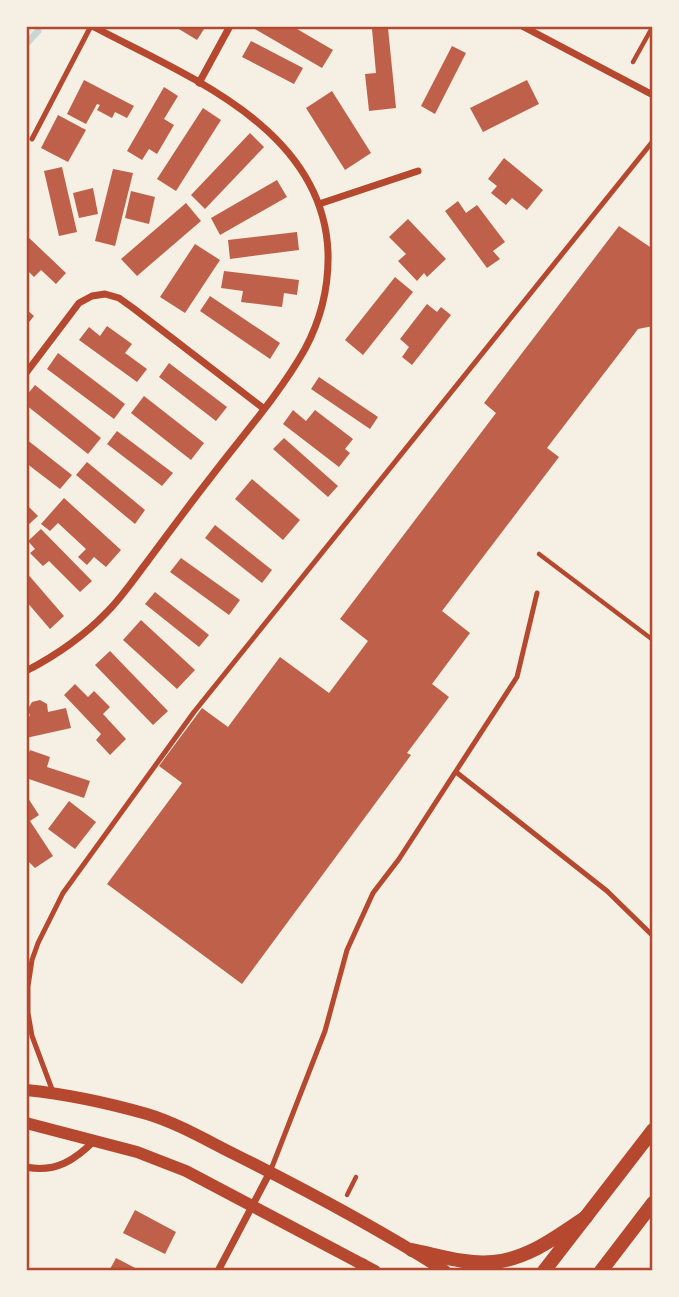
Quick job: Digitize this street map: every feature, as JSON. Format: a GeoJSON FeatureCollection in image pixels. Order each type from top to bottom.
{"type":"FeatureCollection","features":[{"type":"Feature","properties":{"kind":"main road"},"geometry":{"type":"LineString","coordinates":[[544,1271],[653,1130]]}},
{"type":"Feature","properties":{"kind":"main road"},"geometry":{"type":"LineString","coordinates":[[607,1267],[653,1203]]}},
{"type":"Feature","properties":{"kind":"main road"},"geometry":{"type":"LineString","coordinates":[[412,1250],[456,1259],[493,1262],[520,1256],[543,1246],[586,1217]]}},
{"type":"Feature","properties":{"kind":"street"},"geometry":{"type":"LineString","coordinates":[[26,671],[58,653],[107,612],[263,408],[305,349],[326,294],[329,268],[327,238],[314,189],[303,170],[273,135],[247,113],[199,83],[92,26]]}},
{"type":"Feature","properties":{"kind":"street"},"geometry":{"type":"LineString","coordinates":[[199,83],[230,26]]}},
{"type":"Feature","properties":{"kind":"street"},"geometry":{"type":"LineString","coordinates":[[522,26],[653,95]]}},
{"type":"Feature","properties":{"kind":"street"},"geometry":{"type":"LineString","coordinates":[[319,204],[418,171]]}},
{"type":"Feature","properties":{"kind":"street"},"geometry":{"type":"LineString","coordinates":[[26,373],[79,303],[92,296],[105,294],[119,298],[133,308],[263,408]]}},
{"type":"Feature","properties":{"kind":"street"},"geometry":{"type":"LineString","coordinates":[[26,1090],[53,1093],[148,1115],[178,1127],[270,1172],[412,1250],[444,1271]]}},
{"type":"Feature","properties":{"kind":"street"},"geometry":{"type":"LineString","coordinates":[[26,1123],[138,1152],[186,1171],[368,1269]]}},
{"type":"Feature","properties":{"kind":"street"},"geometry":{"type":"LineString","coordinates":[[26,1167],[43,1169],[76,1159],[95,1140]]}},
{"type":"Feature","properties":{"kind":"street"},"geometry":{"type":"LineString","coordinates":[[218,1271],[270,1172]]}},
{"type":"Feature","properties":{"kind":"lane"},"geometry":{"type":"LineString","coordinates":[[32,139],[92,26]]}},
{"type":"Feature","properties":{"kind":"lane"},"geometry":{"type":"LineString","coordinates":[[53,1093],[32,1036],[28,1013],[28,986],[38,943],[63,893],[194,712],[653,141]]}},
{"type":"Feature","properties":{"kind":"lane"},"geometry":{"type":"LineString","coordinates":[[270,1172],[325,1031],[347,950],[373,893],[399,859],[517,677],[537,593]]}},
{"type":"Feature","properties":{"kind":"lane"},"geometry":{"type":"LineString","coordinates":[[456,772],[607,891],[653,936]]}},
{"type":"Feature","properties":{"kind":"path"},"geometry":{"type":"LineString","coordinates":[[634,62],[653,26]]}},
{"type":"Feature","properties":{"kind":"path"},"geometry":{"type":"LineString","coordinates":[[539,554],[653,639]]}},
{"type":"Feature","properties":{"kind":"path"},"geometry":{"type":"LineString","coordinates":[[347,1195],[356,1177]]}},
{"type":"Feature","properties":{"kind":"building"},"geometry":{"type":"Polygon","coordinates":[[[174,26],[206,26],[197,40],[174,26]]]}},
{"type":"Feature","properties":{"kind":"building"},"geometry":{"type":"Polygon","coordinates":[[[292,26],[333,50],[322,68],[253,28],[292,26]]]}},
{"type":"Feature","properties":{"kind":"building"},"geometry":{"type":"Polygon","coordinates":[[[388,28],[396,108],[369,111],[365,74],[376,73],[372,29],[388,28]]]}},
{"type":"Feature","properties":{"kind":"building"},"geometry":{"type":"Polygon","coordinates":[[[251,41],[303,68],[294,84],[242,57],[251,41]]]}},
{"type":"Feature","properties":{"kind":"building"},"geometry":{"type":"Polygon","coordinates":[[[452,46],[466,53],[435,114],[421,106],[452,46]]]}},
{"type":"Feature","properties":{"kind":"building"},"geometry":{"type":"Polygon","coordinates":[[[84,80],[134,106],[127,118],[115,112],[112,118],[97,110],[100,105],[97,104],[86,124],[67,114],[84,80]]]}},
{"type":"Feature","properties":{"kind":"building"},"geometry":{"type":"Polygon","coordinates":[[[527,80],[539,104],[483,132],[470,108],[527,80]]]}},
{"type":"Feature","properties":{"kind":"building"},"geometry":{"type":"Polygon","coordinates":[[[164,87],[178,96],[164,119],[174,125],[157,154],[149,149],[142,160],[127,151],[164,87]]]}},
{"type":"Feature","properties":{"kind":"building"},"geometry":{"type":"Polygon","coordinates":[[[332,91],[371,153],[345,170],[306,108],[332,91]]]}},
{"type":"Feature","properties":{"kind":"building"},"geometry":{"type":"Polygon","coordinates":[[[203,108],[221,120],[176,191],[157,179],[203,108]]]}},
{"type":"Feature","properties":{"kind":"building"},"geometry":{"type":"Polygon","coordinates":[[[58,115],[86,130],[68,162],[41,148],[58,115]]]}},
{"type":"Feature","properties":{"kind":"building"},"geometry":{"type":"Polygon","coordinates":[[[250,133],[264,147],[205,209],[191,195],[250,133]]]}},
{"type":"Feature","properties":{"kind":"building"},"geometry":{"type":"Polygon","coordinates":[[[504,158],[543,190],[527,210],[512,198],[506,205],[491,193],[497,186],[488,179],[504,158]]]}},
{"type":"Feature","properties":{"kind":"building"},"geometry":{"type":"Polygon","coordinates":[[[62,167],[77,232],[59,236],[44,171],[62,167]]]}},
{"type":"Feature","properties":{"kind":"building"},"geometry":{"type":"Polygon","coordinates":[[[113,169],[133,173],[115,246],[95,241],[113,169]]]}},
{"type":"Feature","properties":{"kind":"building"},"geometry":{"type":"Polygon","coordinates":[[[277,180],[287,197],[220,235],[211,218],[277,180]]]}},
{"type":"Feature","properties":{"kind":"building"},"geometry":{"type":"Polygon","coordinates":[[[93,188],[98,214],[79,218],[73,193],[93,188]]]}},
{"type":"Feature","properties":{"kind":"building"},"geometry":{"type":"Polygon","coordinates":[[[131,191],[155,197],[149,224],[125,218],[131,191]]]}},
{"type":"Feature","properties":{"kind":"building"},"geometry":{"type":"Polygon","coordinates":[[[458,201],[466,213],[477,205],[505,242],[493,251],[500,259],[487,268],[445,211],[458,201]]]}},
{"type":"Feature","properties":{"kind":"building"},"geometry":{"type":"Polygon","coordinates":[[[186,203],[201,221],[137,276],[121,259],[186,203]]]}},
{"type":"Feature","properties":{"kind":"building"},"geometry":{"type":"Polygon","coordinates":[[[408,219],[446,259],[427,277],[424,273],[417,281],[398,261],[406,254],[389,237],[408,219]]]}},
{"type":"Feature","properties":{"kind":"building"},"geometry":{"type":"Polygon","coordinates":[[[619,226],[653,249],[653,326],[638,329],[547,448],[559,457],[442,611],[470,633],[432,684],[449,697],[407,753],[411,755],[242,984],[107,884],[182,783],[159,766],[202,708],[228,727],[280,657],[329,693],[368,641],[340,619],[496,413],[484,403],[619,226]]]}},
{"type":"Feature","properties":{"kind":"building"},"geometry":{"type":"Polygon","coordinates":[[[297,232],[299,250],[230,259],[228,240],[297,232]]]}},
{"type":"Feature","properties":{"kind":"building"},"geometry":{"type":"Polygon","coordinates":[[[26,235],[66,273],[56,284],[41,270],[34,277],[26,269],[26,235]]]}},
{"type":"Feature","properties":{"kind":"building"},"geometry":{"type":"Polygon","coordinates":[[[195,244],[220,260],[185,313],[160,297],[195,244]]]}},
{"type":"Feature","properties":{"kind":"building"},"geometry":{"type":"Polygon","coordinates":[[[224,271],[299,280],[297,295],[284,293],[282,307],[241,302],[243,291],[221,288],[224,271]]]}},
{"type":"Feature","properties":{"kind":"building"},"geometry":{"type":"Polygon","coordinates":[[[395,277],[413,292],[363,355],[345,340],[395,277]]]}},
{"type":"Feature","properties":{"kind":"building"},"geometry":{"type":"Polygon","coordinates":[[[210,296],[280,343],[270,359],[200,311],[210,296]]]}},
{"type":"Feature","properties":{"kind":"building"},"geometry":{"type":"Polygon","coordinates":[[[427,304],[437,312],[441,307],[451,315],[412,365],[402,357],[409,347],[400,339],[427,304]]]}},
{"type":"Feature","properties":{"kind":"building"},"geometry":{"type":"Polygon","coordinates":[[[26,309],[34,316],[26,326],[26,309]]]}},
{"type":"Feature","properties":{"kind":"building"},"geometry":{"type":"Polygon","coordinates":[[[107,326],[132,344],[125,353],[147,369],[137,382],[79,340],[89,327],[100,336],[107,326]]]}},
{"type":"Feature","properties":{"kind":"building"},"geometry":{"type":"Polygon","coordinates":[[[58,353],[125,404],[114,419],[47,369],[58,353]]]}},
{"type":"Feature","properties":{"kind":"building"},"geometry":{"type":"Polygon","coordinates":[[[169,363],[227,407],[216,421],[159,377],[169,363]]]}},
{"type":"Feature","properties":{"kind":"building"},"geometry":{"type":"Polygon","coordinates":[[[319,377],[378,417],[370,429],[311,389],[319,377]]]}},
{"type":"Feature","properties":{"kind":"building"},"geometry":{"type":"Polygon","coordinates":[[[35,385],[101,438],[88,454],[26,405],[26,396],[35,385]]]}},
{"type":"Feature","properties":{"kind":"building"},"geometry":{"type":"Polygon","coordinates":[[[144,396],[204,443],[191,460],[131,413],[144,396]]]}},
{"type":"Feature","properties":{"kind":"building"},"geometry":{"type":"Polygon","coordinates":[[[293,410],[306,421],[315,410],[353,439],[345,449],[350,453],[339,467],[283,424],[293,410]]]}},
{"type":"Feature","properties":{"kind":"building"},"geometry":{"type":"Polygon","coordinates":[[[117,431],[173,473],[162,486],[107,444],[117,431]]]}},
{"type":"Feature","properties":{"kind":"building"},"geometry":{"type":"Polygon","coordinates":[[[284,438],[338,486],[328,497],[273,449],[284,438]]]}},
{"type":"Feature","properties":{"kind":"building"},"geometry":{"type":"Polygon","coordinates":[[[26,439],[72,475],[60,489],[26,463],[26,439]]]}},
{"type":"Feature","properties":{"kind":"building"},"geometry":{"type":"Polygon","coordinates":[[[87,462],[145,510],[135,524],[76,475],[87,462]]]}},
{"type":"Feature","properties":{"kind":"building"},"geometry":{"type":"Polygon","coordinates":[[[252,479],[300,520],[283,540],[235,499],[252,479]]]}},
{"type":"Feature","properties":{"kind":"building"},"geometry":{"type":"Polygon","coordinates":[[[64,498],[121,550],[106,567],[94,557],[87,565],[78,557],[86,549],[58,523],[50,531],[41,524],[64,498]]]}},
{"type":"Feature","properties":{"kind":"building"},"geometry":{"type":"Polygon","coordinates":[[[26,504],[38,516],[26,527],[26,504]]]}},
{"type":"Feature","properties":{"kind":"building"},"geometry":{"type":"Polygon","coordinates":[[[215,525],[272,570],[262,583],[205,538],[215,525]]]}},
{"type":"Feature","properties":{"kind":"building"},"geometry":{"type":"Polygon","coordinates":[[[41,529],[92,581],[80,592],[49,561],[43,566],[30,553],[35,549],[28,541],[41,529]]]}},
{"type":"Feature","properties":{"kind":"building"},"geometry":{"type":"Polygon","coordinates":[[[181,558],[240,600],[229,615],[170,572],[181,558]]]}},
{"type":"Feature","properties":{"kind":"building"},"geometry":{"type":"Polygon","coordinates":[[[26,572],[64,616],[50,629],[26,601],[26,572]]]}},
{"type":"Feature","properties":{"kind":"building"},"geometry":{"type":"Polygon","coordinates":[[[155,592],[209,635],[199,647],[145,604],[155,592]]]}},
{"type":"Feature","properties":{"kind":"building"},"geometry":{"type":"Polygon","coordinates":[[[141,620],[195,670],[177,689],[123,640],[141,620]]]}},
{"type":"Feature","properties":{"kind":"building"},"geometry":{"type":"Polygon","coordinates":[[[110,651],[168,711],[153,725],[95,665],[110,651]]]}},
{"type":"Feature","properties":{"kind":"building"},"geometry":{"type":"Polygon","coordinates":[[[75,684],[88,697],[94,691],[110,707],[103,714],[126,739],[110,755],[96,740],[101,734],[64,695],[75,684]]]}},
{"type":"Feature","properties":{"kind":"building"},"geometry":{"type":"Polygon","coordinates":[[[40,700],[47,704],[48,712],[66,708],[71,728],[26,738],[26,717],[30,716],[28,709],[32,702],[40,700]]]}},
{"type":"Feature","properties":{"kind":"building"},"geometry":{"type":"Polygon","coordinates":[[[30,750],[50,757],[47,767],[90,781],[84,798],[26,778],[26,761],[30,750]]]}},
{"type":"Feature","properties":{"kind":"building"},"geometry":{"type":"Polygon","coordinates":[[[26,795],[39,815],[30,821],[53,856],[35,868],[26,859],[26,795]]]}},
{"type":"Feature","properties":{"kind":"building"},"geometry":{"type":"Polygon","coordinates":[[[69,801],[96,822],[75,849],[48,829],[69,801]]]}},
{"type":"Feature","properties":{"kind":"building"},"geometry":{"type":"Polygon","coordinates":[[[135,1210],[176,1232],[165,1254],[123,1233],[135,1210]]]}},
{"type":"Feature","properties":{"kind":"building"},"geometry":{"type":"Polygon","coordinates":[[[116,1258],[141,1271],[109,1271],[116,1258]]]}},
{"type":"Feature","properties":{"kind":"waterway"},"geometry":{"type":"LineString","coordinates":[[26,44],[38,31]]}}]}
